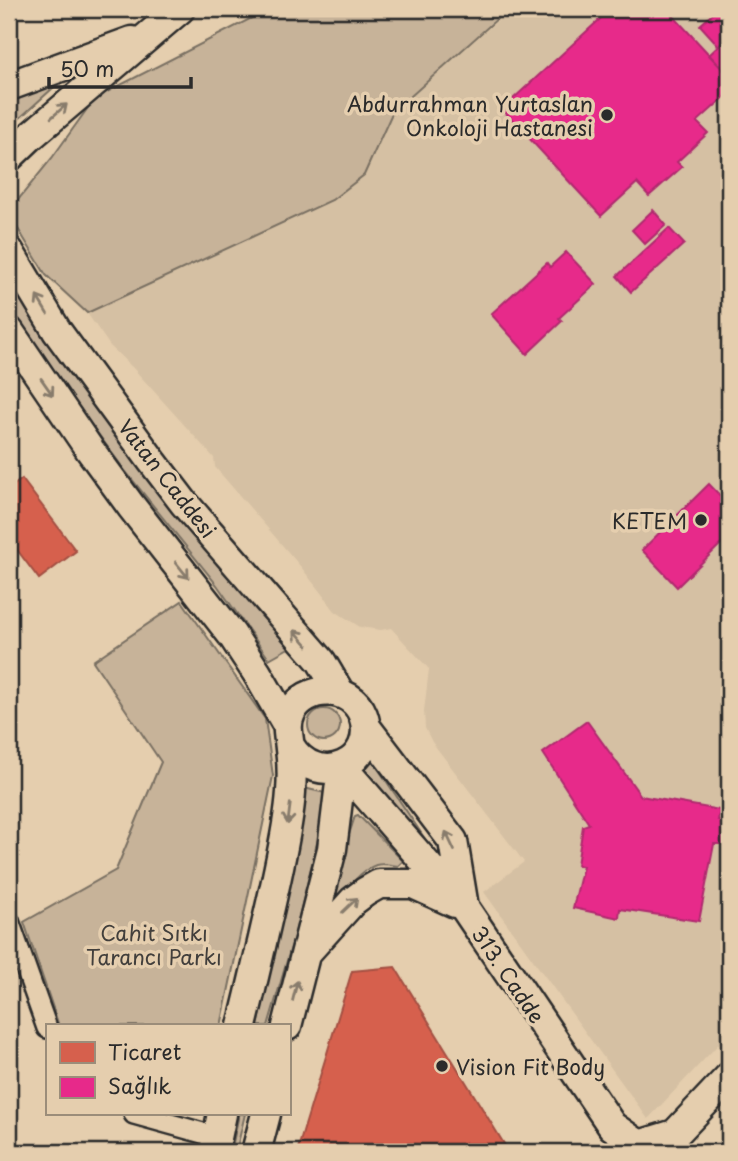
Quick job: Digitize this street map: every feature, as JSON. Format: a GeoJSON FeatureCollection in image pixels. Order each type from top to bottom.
{"type":"FeatureCollection","features":[{"type":"Feature","properties":{"kind":"main road"},"geometry":{"type":"LineString","coordinates":[[9,157],[180,9]]}},
{"type":"Feature","properties":{"kind":"main road"},"geometry":{"type":"LineString","coordinates":[[9,86],[148,35]]}},
{"type":"Feature","properties":{"kind":"main road","name":"Vatan Caddesi"},"geometry":{"type":"LineString","coordinates":[[9,251],[57,331],[152,461],[184,503],[321,661],[340,693],[357,705],[366,727]]}},
{"type":"Feature","properties":{"kind":"main road","name":"Vatan Caddesi"},"geometry":{"type":"LineString","coordinates":[[9,331],[131,506],[232,635],[257,673],[301,760],[309,766],[328,770],[342,767]]}},
{"type":"Feature","properties":{"kind":"main road"},"geometry":{"type":"LineString","coordinates":[[289,736],[290,714],[297,704],[318,692],[340,693]]}},
{"type":"Feature","properties":{"kind":"main road"},"geometry":{"type":"LineString","coordinates":[[287,1024],[332,849],[342,767],[360,752],[366,727]]}},
{"type":"Feature","properties":{"kind":"main road","name":"313. Cadde"},"geometry":{"type":"LineString","coordinates":[[366,727],[453,841],[464,907]]}},
{"type":"Feature","properties":{"kind":"main road","name":"Vatan Caddesi"},"geometry":{"type":"LineString","coordinates":[[242,1024],[286,834],[291,791],[289,736]]}},
{"type":"Feature","properties":{"kind":"main road","name":"313. Cadde"},"geometry":{"type":"LineString","coordinates":[[342,767],[464,907],[612,1126],[639,1146],[674,1134],[729,1077]]}},
{"type":"Feature","properties":{"kind":"main road"},"geometry":{"type":"LineString","coordinates":[[304,955],[353,901],[379,884],[413,884],[464,907]]}},
{"type":"Feature","properties":{"kind":"main road"},"geometry":{"type":"LineString","coordinates":[[256,1152],[265,1116]]}},
{"type":"Feature","properties":{"kind":"street"},"geometry":{"type":"LineString","coordinates":[[9,921],[46,1025]]}},
{"type":"Feature","properties":{"kind":"street"},"geometry":{"type":"LineString","coordinates":[[142,1116],[217,1134]]}},
{"type":"Feature","properties":{"kind":"shaded area"},"geometry":{"type":"Polygon","coordinates":[[[511,9],[729,9],[729,1033],[648,1119],[484,892],[524,862],[432,742],[425,728],[424,711],[429,669],[391,628],[381,630],[360,627],[335,611],[215,467],[214,458],[110,346],[87,313],[332,200],[364,175],[392,113],[511,9]]]}},
{"type":"Feature","properties":{"kind":"green space"},"geometry":{"type":"Polygon","coordinates":[[[262,9],[508,9],[392,113],[364,175],[332,200],[87,313],[46,275],[9,211],[52,158],[95,98],[252,18],[262,9]]]}},
{"type":"Feature","properties":{"kind":"green space"},"geometry":{"type":"Polygon","coordinates":[[[63,74],[65,77],[9,128],[9,103],[63,74]]]}},
{"type":"Feature","properties":{"kind":"green space"},"geometry":{"type":"Polygon","coordinates":[[[9,281],[42,331],[292,646],[269,659],[217,585],[126,472],[71,397],[9,305],[9,281]]]}},
{"type":"Feature","properties":{"kind":"green space","name":"Cahit Sıtkı Tarancı Parkı"},"geometry":{"type":"Polygon","coordinates":[[[182,601],[265,719],[273,776],[221,1024],[58,1024],[24,922],[116,870],[161,762],[93,661],[182,601]]]}},
{"type":"Feature","properties":{"kind":"green space"},"geometry":{"type":"Polygon","coordinates":[[[324,709],[335,714],[340,725],[335,736],[324,741],[313,736],[308,725],[313,714],[324,709]]]}},
{"type":"Feature","properties":{"kind":"green space"},"geometry":{"type":"Polygon","coordinates":[[[369,755],[425,839],[424,842],[358,777],[369,755]]]}},
{"type":"Feature","properties":{"kind":"green space"},"geometry":{"type":"Polygon","coordinates":[[[304,788],[329,794],[295,933],[269,1024],[258,1024],[296,853],[304,788]]]}},
{"type":"Feature","properties":{"kind":"green space"},"geometry":{"type":"Polygon","coordinates":[[[358,815],[403,861],[398,866],[376,865],[361,874],[321,922],[355,816],[358,815]]]}},
{"type":"Feature","properties":{"kind":"green space"},"geometry":{"type":"Polygon","coordinates":[[[239,1116],[245,1116],[236,1152],[231,1152],[239,1116]]]}},
{"type":"Feature","properties":{"kind":"building: Ticaret"},"geometry":{"type":"Polygon","coordinates":[[[22,479],[76,551],[39,579],[9,539],[9,489],[22,479]]]}},
{"type":"Feature","properties":{"kind":"building: Ticaret"},"geometry":{"type":"Polygon","coordinates":[[[395,967],[509,1152],[297,1152],[352,971],[395,967]]]}},
{"type":"Feature","properties":{"kind":"building: Sağlık","name":"Abdurrahman Yurtaslan Onkoloji Hastanesi"},"geometry":{"type":"Polygon","coordinates":[[[611,9],[667,9],[729,76],[729,93],[697,122],[708,133],[677,162],[682,167],[649,196],[637,183],[601,216],[502,109],[611,9]]]}},
{"type":"Feature","properties":{"kind":"building: Sağlık"},"geometry":{"type":"Polygon","coordinates":[[[718,9],[727,9],[729,12],[729,36],[719,46],[700,25],[718,9]]]}},
{"type":"Feature","properties":{"kind":"building: Sağlık"},"geometry":{"type":"Polygon","coordinates":[[[729,36],[729,76],[709,55],[729,36]]]}},
{"type":"Feature","properties":{"kind":"building: Sağlık"},"geometry":{"type":"Polygon","coordinates":[[[653,210],[666,225],[645,244],[632,230],[653,210]]]}},
{"type":"Feature","properties":{"kind":"building: Sağlık"},"geometry":{"type":"Polygon","coordinates":[[[669,228],[684,244],[631,292],[617,276],[669,228]]]}},
{"type":"Feature","properties":{"kind":"building: Sağlık"},"geometry":{"type":"Polygon","coordinates":[[[566,252],[596,284],[559,318],[562,321],[527,354],[491,314],[547,263],[550,267],[566,252]]]}},
{"type":"Feature","properties":{"kind":"building: Sağlık","name":"KETEM"},"geometry":{"type":"Polygon","coordinates":[[[709,484],[729,505],[729,536],[677,587],[642,550],[709,484]]]}},
{"type":"Feature","properties":{"kind":"building: Sağlık"},"geometry":{"type":"Polygon","coordinates":[[[587,721],[641,796],[720,810],[718,820],[729,820],[723,844],[714,844],[699,921],[620,909],[619,918],[573,908],[583,866],[577,865],[583,826],[589,824],[543,753],[587,721]]]}},
{"type":"Feature","properties":{"kind":"place","name":"Abdurrahman Yurtaslan Onkoloji Hastanesi"},"geometry":{"type":"Point","coordinates":[607,115]}},
{"type":"Feature","properties":{"kind":"place","name":"KETEM"},"geometry":{"type":"Point","coordinates":[701,520]}},
{"type":"Feature","properties":{"kind":"place","name":"Vision Fit Body"},"geometry":{"type":"Point","coordinates":[442,1066]}}]}
